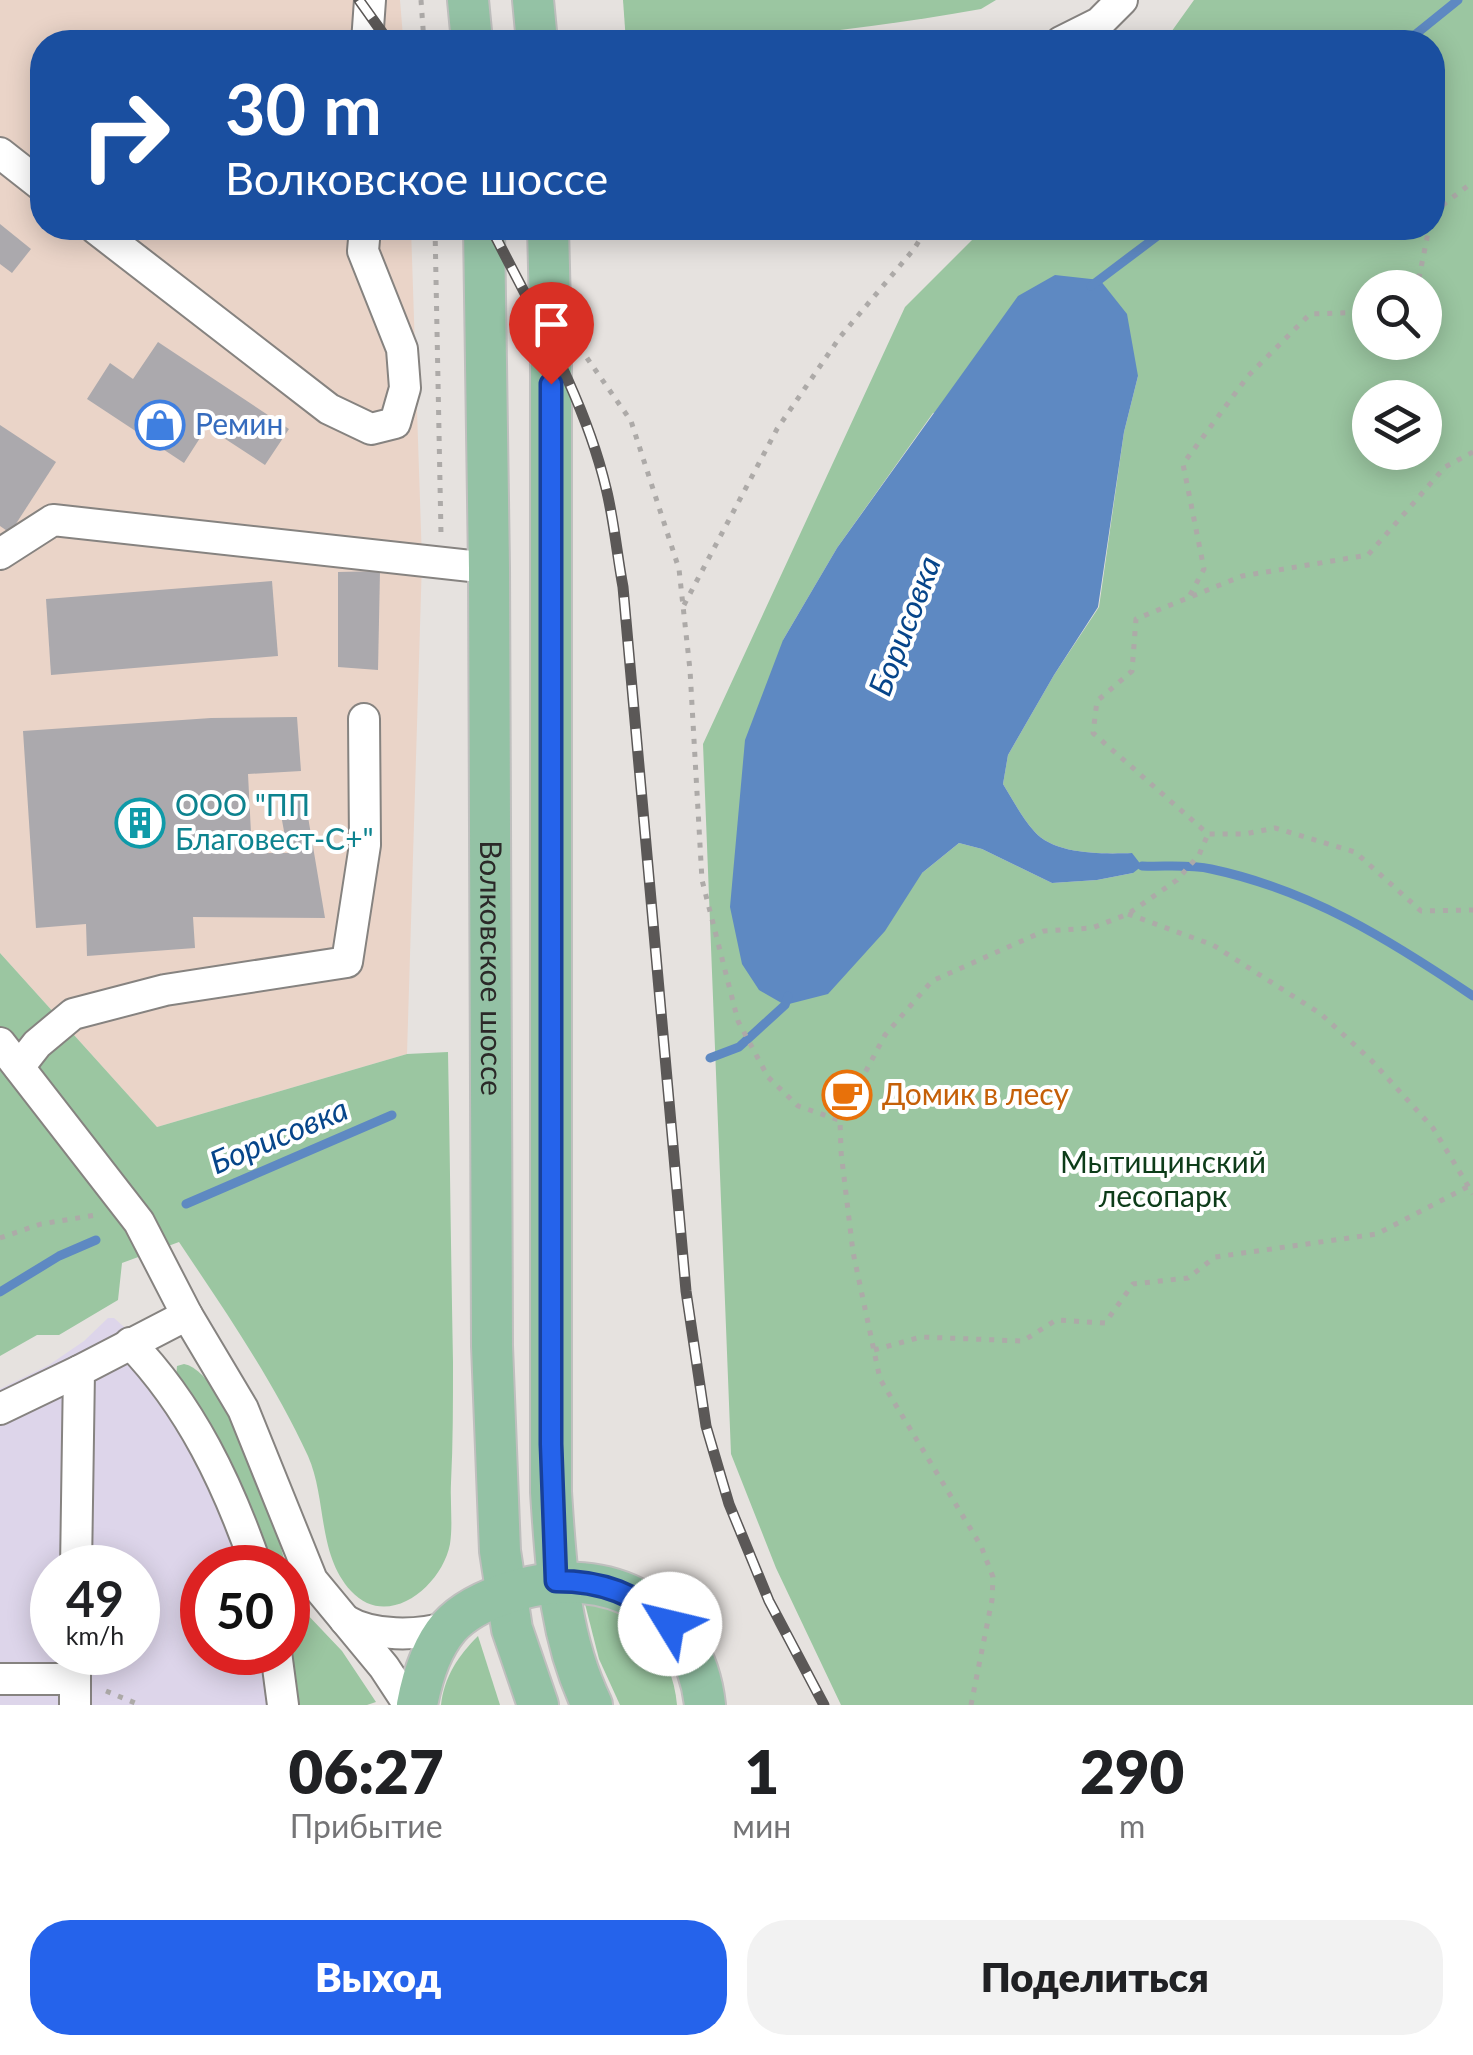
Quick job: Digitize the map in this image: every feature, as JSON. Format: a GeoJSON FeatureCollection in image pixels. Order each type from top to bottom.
{"type":"FeatureCollection","features":[{"type":"Feature","properties":{"kind":"main road"},"geometry":{"type":"LineString","coordinates":[[468,0],[471,30]]}},
{"type":"Feature","properties":{"kind":"main road"},"geometry":{"type":"LineString","coordinates":[[535,0],[536,30]]}},
{"type":"Feature","properties":{"kind":"main road","name":"Волковское шоссе"},"geometry":{"type":"LineString","coordinates":[[484,240],[492,1346],[500,1551],[512,1630],[538,1705]]}},
{"type":"Feature","properties":{"kind":"main road","name":"Волковское шоссе"},"geometry":{"type":"LineString","coordinates":[[549,240],[551,1460],[556,1581],[568,1647],[592,1705]]}},
{"type":"Feature","properties":{"kind":"main road"},"geometry":{"type":"LineString","coordinates":[[418,1705],[425,1670],[448,1627],[482,1602],[556,1581],[600,1584],[629,1594],[650,1607],[670,1624],[695,1660],[706,1705]]}},
{"type":"Feature","properties":{"kind":"street"},"geometry":{"type":"LineString","coordinates":[[367,30],[370,0]]}},
{"type":"Feature","properties":{"kind":"street"},"geometry":{"type":"LineString","coordinates":[[535,0],[546,30]]}},
{"type":"Feature","properties":{"kind":"street"},"geometry":{"type":"LineString","coordinates":[[1085,30],[1099,23],[1122,0]]}},
{"type":"Feature","properties":{"kind":"street"},"geometry":{"type":"LineString","coordinates":[[0,153],[30,177]]}},
{"type":"Feature","properties":{"kind":"street"},"geometry":{"type":"LineString","coordinates":[[111,240],[329,410],[372,429],[395,423],[405,388],[402,350],[363,252],[364,240]]}},
{"type":"Feature","properties":{"kind":"street"},"geometry":{"type":"LineString","coordinates":[[0,554],[52,520],[489,568]]}},
{"type":"Feature","properties":{"kind":"street"},"geometry":{"type":"LineString","coordinates":[[364,719],[365,845],[347,962],[165,990],[72,1014],[37,1044],[9,1055],[139,1222],[186,1315],[242,1409],[312,1580],[384,1667],[409,1705]]}},
{"type":"Feature","properties":{"kind":"street"},"geometry":{"type":"LineString","coordinates":[[0,1408],[186,1315]]}},
{"type":"Feature","properties":{"kind":"street"},"geometry":{"type":"LineString","coordinates":[[130,1342],[156,1370],[202,1438],[249,1545]]}},
{"type":"Feature","properties":{"kind":"street"},"geometry":{"type":"LineString","coordinates":[[76,1545],[79,1371]]}},
{"type":"Feature","properties":{"kind":"street"},"geometry":{"type":"LineString","coordinates":[[339,1616],[360,1628],[378,1631],[420,1633],[448,1627]]}},
{"type":"Feature","properties":{"kind":"street"},"geometry":{"type":"LineString","coordinates":[[279,1675],[283,1705]]}},
{"type":"Feature","properties":{"kind":"street"},"geometry":{"type":"LineString","coordinates":[[0,1678],[75,1679]]}},
{"type":"Feature","properties":{"kind":"path"},"geometry":{"type":"LineString","coordinates":[[421,0],[423,30]]}},
{"type":"Feature","properties":{"kind":"path"},"geometry":{"type":"LineString","coordinates":[[1445,203],[1473,182]]}},
{"type":"Feature","properties":{"kind":"path"},"geometry":{"type":"LineString","coordinates":[[435,240],[442,563]]}},
{"type":"Feature","properties":{"kind":"path"},"geometry":{"type":"LineString","coordinates":[[683,608],[777,429],[840,337],[919,240]]}},
{"type":"Feature","properties":{"kind":"path"},"geometry":{"type":"LineString","coordinates":[[1420,270],[1427,240]]}},
{"type":"Feature","properties":{"kind":"path"},"geometry":{"type":"LineString","coordinates":[[1188,597],[1204,569],[1184,464],[1248,376],[1310,314],[1352,313]]}},
{"type":"Feature","properties":{"kind":"path"},"geometry":{"type":"LineString","coordinates":[[550,326],[592,362],[631,421],[679,569],[702,880],[738,1021],[768,1077],[798,1106],[840,1120]]}},
{"type":"Feature","properties":{"kind":"path"},"geometry":{"type":"LineString","coordinates":[[1473,452],[1445,467],[1368,555],[1242,576],[1136,618],[1132,671],[1098,701],[1093,732],[1208,834],[1244,834],[1276,828],[1355,852],[1422,910],[1473,910]]}},
{"type":"Feature","properties":{"kind":"path"},"geometry":{"type":"LineString","coordinates":[[971,1705],[992,1600],[992,1576],[981,1546],[880,1379],[853,1252],[840,1152],[840,1120],[885,1035],[932,981],[1044,930],[1092,928],[1128,914],[1177,880],[1198,855],[1208,834]]}},
{"type":"Feature","properties":{"kind":"path"},"geometry":{"type":"LineString","coordinates":[[1128,914],[1213,945],[1321,1014],[1414,1105],[1452,1156],[1473,1194]]}},
{"type":"Feature","properties":{"kind":"path"},"geometry":{"type":"LineString","coordinates":[[874,1350],[921,1338],[1023,1340],[1056,1320],[1105,1323],[1133,1284],[1188,1278],[1215,1256],[1377,1234],[1471,1185]]}},
{"type":"Feature","properties":{"kind":"path"},"geometry":{"type":"LineString","coordinates":[[0,1238],[41,1224],[129,1209]]}},
{"type":"Feature","properties":{"kind":"shaded area"},"geometry":{"type":"Polygon","coordinates":[[[0,0],[400,0],[402,30],[30,30],[30,240],[411,240],[422,561],[407,1054],[157,1127],[0,953],[0,0]]]}},
{"type":"Feature","properties":{"kind":"shaded area"},"geometry":{"type":"Polygon","coordinates":[[[108,1318],[114,1318],[170,1368],[257,1545],[180,1545],[180,1675],[291,1675],[297,1705],[0,1705],[0,1389],[49,1365],[84,1341],[108,1318]]]}},
{"type":"Feature","properties":{"kind":"green space"},"geometry":{"type":"Polygon","coordinates":[[[623,0],[996,0],[981,9],[838,30],[625,30],[623,0]]]}},
{"type":"Feature","properties":{"kind":"green space","name":"Мытищинский лесопарк"},"geometry":{"type":"Polygon","coordinates":[[[1194,0],[1473,0],[1473,1705],[841,1705],[776,1568],[731,1454],[703,744],[905,307],[972,240],[1445,240],[1445,30],[1173,30],[1194,0]],[[1138,376],[933,413],[837,548],[783,640],[922,873],[959,843],[982,849],[1052,883],[1133,873],[1132,853],[1066,849],[1043,839],[1003,784],[1008,755],[1099,607],[1124,432],[1138,376]]]}},
{"type":"Feature","properties":{"kind":"green space"},"geometry":{"type":"Polygon","coordinates":[[[0,953],[157,1127],[407,1054],[448,1052],[453,1362],[451,1536],[445,1560],[436,1575],[411,1598],[396,1605],[366,1602],[340,1576],[327,1543],[308,1456],[264,1373],[179,1242],[122,1263],[118,1300],[59,1335],[37,1335],[0,1356],[0,953]]]}},
{"type":"Feature","properties":{"kind":"green space"},"geometry":{"type":"Polygon","coordinates":[[[184,1364],[200,1373],[216,1393],[247,1453],[280,1545],[257,1545],[176,1378],[177,1366],[184,1364]]]}},
{"type":"Feature","properties":{"kind":"green space"},"geometry":{"type":"Polygon","coordinates":[[[584,1600],[620,1615],[648,1637],[668,1667],[677,1705],[620,1705],[599,1659],[584,1600]]]}},
{"type":"Feature","properties":{"kind":"green space"},"geometry":{"type":"Polygon","coordinates":[[[310,1617],[342,1651],[376,1702],[298,1705],[293,1675],[310,1675],[310,1617]]]}},
{"type":"Feature","properties":{"kind":"green space"},"geometry":{"type":"Polygon","coordinates":[[[478,1636],[500,1705],[441,1705],[453,1667],[478,1636]]]}},
{"type":"Feature","properties":{"kind":"water"},"geometry":{"type":"Polygon","coordinates":[[[1055,275],[1100,280],[1127,314],[1138,376],[1124,432],[1098,607],[1008,755],[1003,784],[1043,839],[1066,849],[1132,853],[1142,866],[1133,873],[1097,880],[1052,883],[982,849],[959,843],[922,873],[885,931],[828,994],[785,1005],[759,990],[742,964],[730,907],[745,740],[783,640],[837,548],[1018,296],[1055,275]]]}},
{"type":"Feature","properties":{"kind":"building"},"geometry":{"type":"Polygon","coordinates":[[[0,224],[31,249],[12,273],[0,264],[0,224]]]}},
{"type":"Feature","properties":{"kind":"building"},"geometry":{"type":"Polygon","coordinates":[[[158,342],[289,429],[265,465],[207,427],[184,463],[87,399],[110,363],[133,379],[158,342]]]}},
{"type":"Feature","properties":{"kind":"building"},"geometry":{"type":"Polygon","coordinates":[[[0,425],[56,462],[10,533],[0,526],[0,425]]]}},
{"type":"Feature","properties":{"kind":"building"},"geometry":{"type":"Polygon","coordinates":[[[380,571],[378,670],[338,667],[338,572],[380,571]]]}},
{"type":"Feature","properties":{"kind":"building"},"geometry":{"type":"Polygon","coordinates":[[[272,581],[278,656],[51,675],[46,599],[272,581]]]}},
{"type":"Feature","properties":{"kind":"building","name":"ООО \"ПП Благовест-С+\""},"geometry":{"type":"Polygon","coordinates":[[[297,717],[301,771],[248,774],[252,853],[288,853],[277,793],[304,793],[325,918],[193,917],[195,948],[87,956],[86,924],[36,928],[23,731],[211,718],[297,717]]]}},
{"type":"Feature","properties":{"kind":"waterway","name":"Борисовка"},"geometry":{"type":"LineString","coordinates":[[1421,30],[1458,0]]}},
{"type":"Feature","properties":{"kind":"waterway","name":"Борисовка"},"geometry":{"type":"LineString","coordinates":[[1091,286],[1152,240]]}},
{"type":"Feature","properties":{"kind":"waterway"},"geometry":{"type":"LineString","coordinates":[[1142,866],[1203,867],[1282,890],[1348,919],[1473,996]]}},
{"type":"Feature","properties":{"kind":"waterway","name":"Борисовка"},"geometry":{"type":"LineString","coordinates":[[710,1058],[739,1047],[785,1005],[788,996]]}},
{"type":"Feature","properties":{"kind":"waterway","name":"Борисовка"},"geometry":{"type":"LineString","coordinates":[[186,1204],[392,1115]]}},
{"type":"Feature","properties":{"kind":"waterway","name":"Борисовка"},"geometry":{"type":"LineString","coordinates":[[0,1292],[59,1256],[96,1240]]}},
{"type":"Feature","properties":{"kind":"railway"},"geometry":{"type":"LineString","coordinates":[[359,0],[380,30]]}},
{"type":"Feature","properties":{"kind":"railway"},"geometry":{"type":"LineString","coordinates":[[497,240],[571,387],[609,500],[623,587],[686,1291],[706,1426],[729,1504],[769,1601],[824,1705]]}},
{"type":"Feature","properties":{"kind":"place","name":"Ремин"},"geometry":{"type":"Point","coordinates":[160,425]}},
{"type":"Feature","properties":{"kind":"place","name":"ООО \"ПП Благовест-С+\""},"geometry":{"type":"Point","coordinates":[140,823]}},
{"type":"Feature","properties":{"kind":"place","name":"Домик в лесу"},"geometry":{"type":"Point","coordinates":[847,1095]}},
{"type":"Feature","properties":{"kind":"route"},"geometry":{"type":"LineString","coordinates":[[551,384],[551,1492],[556,1581],[600,1584],[629,1594],[670,1624]]}}]}
